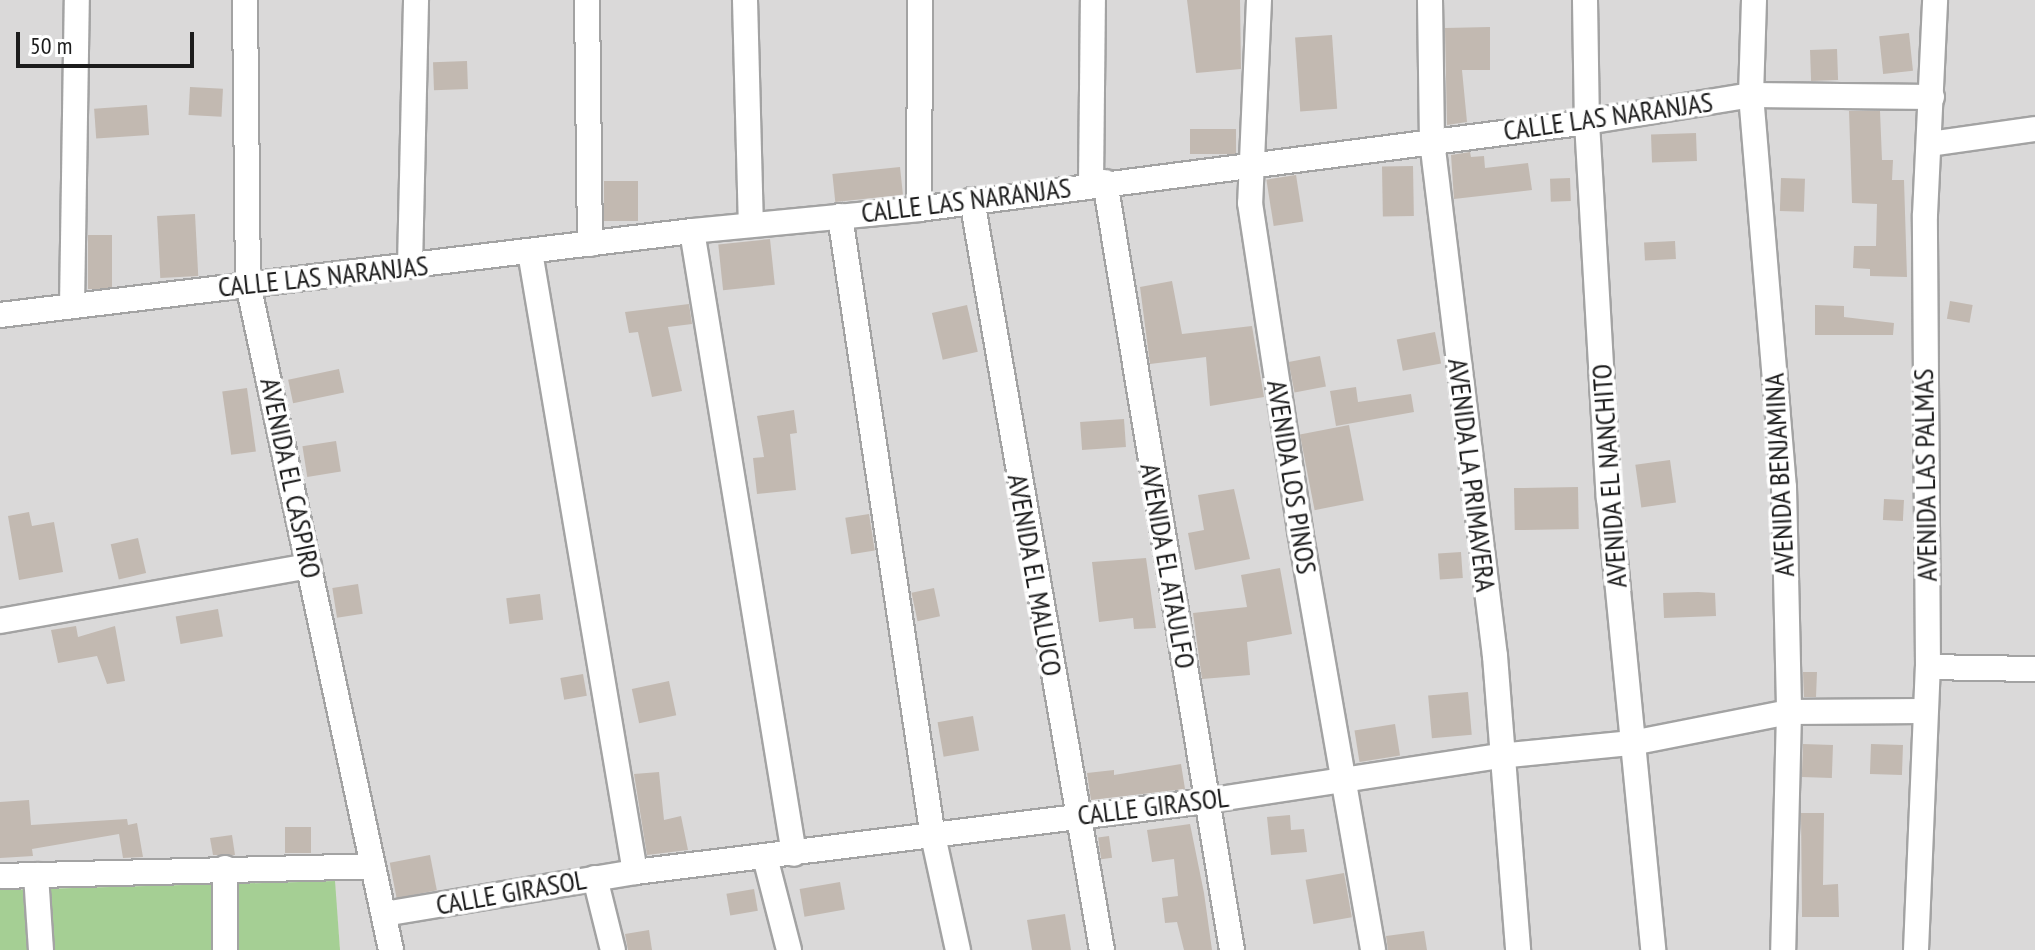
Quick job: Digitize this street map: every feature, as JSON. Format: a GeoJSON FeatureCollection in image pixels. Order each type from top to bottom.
{"type":"FeatureCollection","features":[{"type":"Feature","properties":{"kind":"street"},"geometry":{"type":"LineString","coordinates":[[72,306],[77,0]]}},
{"type":"Feature","properties":{"kind":"street","name":"AVENIDA EL CASPIRO"},"geometry":{"type":"LineString","coordinates":[[245,0],[248,284],[391,950]]}},
{"type":"Feature","properties":{"kind":"street"},"geometry":{"type":"LineString","coordinates":[[410,266],[416,0]]}},
{"type":"Feature","properties":{"kind":"street"},"geometry":{"type":"LineString","coordinates":[[587,0],[590,244]]}},
{"type":"Feature","properties":{"kind":"street"},"geometry":{"type":"LineString","coordinates":[[745,0],[751,225]]}},
{"type":"Feature","properties":{"kind":"street"},"geometry":{"type":"LineString","coordinates":[[919,209],[920,0]]}},
{"type":"Feature","properties":{"kind":"street","name":"AVENIDA EL ATAULFO"},"geometry":{"type":"LineString","coordinates":[[1093,0],[1098,183],[1232,950]]}},
{"type":"Feature","properties":{"kind":"street","name":"AVENIDA LOS PINOS"},"geometry":{"type":"LineString","coordinates":[[1259,0],[1250,203],[1280,409],[1373,950]]}},
{"type":"Feature","properties":{"kind":"street","name":"AVENIDA LA PRIMAVERA"},"geometry":{"type":"LineString","coordinates":[[1430,0],[1432,141],[1495,656],[1499,756],[1518,950]]}},
{"type":"Feature","properties":{"kind":"street","name":"AVENIDA EL NANCHITO"},"geometry":{"type":"LineString","coordinates":[[1585,0],[1587,122],[1608,483],[1653,950]]}},
{"type":"Feature","properties":{"kind":"street","name":"AVENIDA BENJAMINA"},"geometry":{"type":"LineString","coordinates":[[1754,0],[1751,95],[1784,487],[1789,712],[1783,950]]}},
{"type":"Feature","properties":{"kind":"street","name":"AVENIDA LAS PALMAS"},"geometry":{"type":"LineString","coordinates":[[1916,950],[1923,711],[1928,667],[1923,403],[1935,0]]}},
{"type":"Feature","properties":{"kind":"street","name":"CALLE LAS NARANJAS"},"geometry":{"type":"LineString","coordinates":[[0,315],[692,231],[919,209],[1098,183],[1587,122],[1751,95],[1932,97]]}},
{"type":"Feature","properties":{"kind":"street"},"geometry":{"type":"LineString","coordinates":[[1930,144],[2035,129]]}},
{"type":"Feature","properties":{"kind":"street","name":"AVENIDA EL MALUCO"},"geometry":{"type":"LineString","coordinates":[[972,200],[1076,817],[1102,950]]}},
{"type":"Feature","properties":{"kind":"street"},"geometry":{"type":"LineString","coordinates":[[840,216],[932,831],[958,950]]}},
{"type":"Feature","properties":{"kind":"street"},"geometry":{"type":"LineString","coordinates":[[692,231],[794,854]]}},
{"type":"Feature","properties":{"kind":"street"},"geometry":{"type":"LineString","coordinates":[[530,252],[635,872]]}},
{"type":"Feature","properties":{"kind":"street"},"geometry":{"type":"LineString","coordinates":[[0,621],[309,566]]}},
{"type":"Feature","properties":{"kind":"street"},"geometry":{"type":"LineString","coordinates":[[1928,667],[2035,669]]}},
{"type":"Feature","properties":{"kind":"street","name":"CALLE GIRASOL"},"geometry":{"type":"LineString","coordinates":[[384,914],[595,878],[794,854],[932,831],[1206,801],[1499,756],[1632,743],[1789,712],[1923,711]]}},
{"type":"Feature","properties":{"kind":"street"},"geometry":{"type":"LineString","coordinates":[[765,857],[789,950]]}},
{"type":"Feature","properties":{"kind":"street"},"geometry":{"type":"LineString","coordinates":[[0,876],[373,866]]}},
{"type":"Feature","properties":{"kind":"street"},"geometry":{"type":"LineString","coordinates":[[225,868],[225,950]]}},
{"type":"Feature","properties":{"kind":"street"},"geometry":{"type":"LineString","coordinates":[[36,875],[41,950]]}},
{"type":"Feature","properties":{"kind":"street"},"geometry":{"type":"LineString","coordinates":[[595,878],[613,950]]}},
{"type":"Feature","properties":{"kind":"shaded area"},"geometry":{"type":"Polygon","coordinates":[[[0,0],[2035,0],[2035,950],[340,950],[334,882],[0,890],[0,0]]]}},
{"type":"Feature","properties":{"kind":"green space"},"geometry":{"type":"Polygon","coordinates":[[[335,881],[340,950],[0,950],[0,890],[335,881]]]}},
{"type":"Feature","properties":{"kind":"building"},"geometry":{"type":"Polygon","coordinates":[[[1187,0],[1240,0],[1241,69],[1196,73],[1187,0]]]}},
{"type":"Feature","properties":{"kind":"building"},"geometry":{"type":"Polygon","coordinates":[[[1490,27],[1490,70],[1462,70],[1467,122],[1447,125],[1445,28],[1490,27]]]}},
{"type":"Feature","properties":{"kind":"building"},"geometry":{"type":"Polygon","coordinates":[[[1909,33],[1913,71],[1883,74],[1879,36],[1909,33]]]}},
{"type":"Feature","properties":{"kind":"building"},"geometry":{"type":"Polygon","coordinates":[[[1332,35],[1337,109],[1300,111],[1295,38],[1332,35]]]}},
{"type":"Feature","properties":{"kind":"building"},"geometry":{"type":"Polygon","coordinates":[[[1837,49],[1838,80],[1811,81],[1810,50],[1837,49]]]}},
{"type":"Feature","properties":{"kind":"building"},"geometry":{"type":"Polygon","coordinates":[[[467,61],[468,89],[434,90],[433,62],[467,61]]]}},
{"type":"Feature","properties":{"kind":"building"},"geometry":{"type":"Polygon","coordinates":[[[190,87],[223,89],[221,117],[189,115],[190,87]]]}},
{"type":"Feature","properties":{"kind":"building"},"geometry":{"type":"Polygon","coordinates":[[[147,105],[149,135],[96,139],[94,109],[147,105]]]}},
{"type":"Feature","properties":{"kind":"building"},"geometry":{"type":"Polygon","coordinates":[[[1849,111],[1880,111],[1882,160],[1893,160],[1892,180],[1904,180],[1907,277],[1870,276],[1870,269],[1853,268],[1854,246],[1876,246],[1877,204],[1852,203],[1849,111]]]}},
{"type":"Feature","properties":{"kind":"building"},"geometry":{"type":"Polygon","coordinates":[[[1190,129],[1236,129],[1236,154],[1190,154],[1190,129]]]}},
{"type":"Feature","properties":{"kind":"building"},"geometry":{"type":"Polygon","coordinates":[[[1696,133],[1697,161],[1652,163],[1651,135],[1696,133]]]}},
{"type":"Feature","properties":{"kind":"building"},"geometry":{"type":"Polygon","coordinates":[[[1470,152],[1471,157],[1484,156],[1485,168],[1528,163],[1532,190],[1454,199],[1451,155],[1470,152]]]}},
{"type":"Feature","properties":{"kind":"building"},"geometry":{"type":"Polygon","coordinates":[[[1413,166],[1414,216],[1383,217],[1382,167],[1413,166]]]}},
{"type":"Feature","properties":{"kind":"building"},"geometry":{"type":"Polygon","coordinates":[[[900,167],[903,195],[835,202],[832,174],[900,167]]]}},
{"type":"Feature","properties":{"kind":"building"},"geometry":{"type":"Polygon","coordinates":[[[1296,175],[1303,221],[1274,226],[1266,180],[1296,175]]]}},
{"type":"Feature","properties":{"kind":"building"},"geometry":{"type":"Polygon","coordinates":[[[1570,178],[1571,201],[1551,202],[1550,179],[1570,178]]]}},
{"type":"Feature","properties":{"kind":"building"},"geometry":{"type":"Polygon","coordinates":[[[1781,178],[1805,179],[1804,212],[1780,211],[1781,178]]]}},
{"type":"Feature","properties":{"kind":"building"},"geometry":{"type":"Polygon","coordinates":[[[604,181],[638,181],[638,221],[604,221],[604,181]]]}},
{"type":"Feature","properties":{"kind":"building"},"geometry":{"type":"Polygon","coordinates":[[[195,214],[198,276],[160,278],[157,216],[195,214]]]}},
{"type":"Feature","properties":{"kind":"building"},"geometry":{"type":"Polygon","coordinates":[[[88,235],[112,235],[112,289],[88,289],[88,235]]]}},
{"type":"Feature","properties":{"kind":"building"},"geometry":{"type":"Polygon","coordinates":[[[770,239],[775,285],[723,290],[718,244],[770,239]]]}},
{"type":"Feature","properties":{"kind":"building"},"geometry":{"type":"Polygon","coordinates":[[[1675,241],[1676,259],[1645,261],[1644,243],[1675,241]]]}},
{"type":"Feature","properties":{"kind":"building"},"geometry":{"type":"Polygon","coordinates":[[[1172,281],[1182,334],[1252,326],[1264,397],[1210,406],[1206,357],[1150,364],[1140,287],[1172,281]]]}},
{"type":"Feature","properties":{"kind":"building"},"geometry":{"type":"Polygon","coordinates":[[[1950,301],[1973,305],[1970,323],[1947,319],[1950,301]]]}},
{"type":"Feature","properties":{"kind":"building"},"geometry":{"type":"Polygon","coordinates":[[[689,304],[692,324],[668,327],[682,391],[652,397],[638,332],[629,333],[625,312],[689,304]]]}},
{"type":"Feature","properties":{"kind":"building"},"geometry":{"type":"Polygon","coordinates":[[[967,305],[978,352],[943,360],[932,313],[967,305]]]}},
{"type":"Feature","properties":{"kind":"building"},"geometry":{"type":"Polygon","coordinates":[[[1815,305],[1844,306],[1844,317],[1894,323],[1893,335],[1815,335],[1815,305]]]}},
{"type":"Feature","properties":{"kind":"building"},"geometry":{"type":"Polygon","coordinates":[[[1435,332],[1441,363],[1403,371],[1397,339],[1435,332]]]}},
{"type":"Feature","properties":{"kind":"building"},"geometry":{"type":"Polygon","coordinates":[[[1320,356],[1326,386],[1295,393],[1289,362],[1320,356]]]}},
{"type":"Feature","properties":{"kind":"building"},"geometry":{"type":"Polygon","coordinates":[[[339,369],[344,392],[293,403],[288,380],[339,369]]]}},
{"type":"Feature","properties":{"kind":"building"},"geometry":{"type":"Polygon","coordinates":[[[1356,387],[1358,402],[1411,394],[1414,412],[1336,426],[1330,391],[1356,387]]]}},
{"type":"Feature","properties":{"kind":"building"},"geometry":{"type":"Polygon","coordinates":[[[247,388],[256,451],[231,455],[222,391],[247,388]]]}},
{"type":"Feature","properties":{"kind":"building"},"geometry":{"type":"Polygon","coordinates":[[[794,410],[797,433],[790,434],[796,490],[757,494],[753,458],[764,457],[757,416],[794,410]]]}},
{"type":"Feature","properties":{"kind":"building"},"geometry":{"type":"Polygon","coordinates":[[[1124,419],[1126,447],[1082,450],[1080,422],[1124,419]]]}},
{"type":"Feature","properties":{"kind":"building"},"geometry":{"type":"Polygon","coordinates":[[[1349,425],[1364,501],[1315,510],[1300,435],[1349,425]]]}},
{"type":"Feature","properties":{"kind":"building"},"geometry":{"type":"Polygon","coordinates":[[[336,441],[341,472],[307,477],[302,446],[336,441]]]}},
{"type":"Feature","properties":{"kind":"building"},"geometry":{"type":"Polygon","coordinates":[[[1670,460],[1676,503],[1641,507],[1635,465],[1670,460]]]}},
{"type":"Feature","properties":{"kind":"building"},"geometry":{"type":"Polygon","coordinates":[[[1578,487],[1579,529],[1515,530],[1514,488],[1578,487]]]}},
{"type":"Feature","properties":{"kind":"building"},"geometry":{"type":"Polygon","coordinates":[[[1234,489],[1250,559],[1195,570],[1188,533],[1204,530],[1198,495],[1234,489]]]}},
{"type":"Feature","properties":{"kind":"building"},"geometry":{"type":"Polygon","coordinates":[[[1884,499],[1904,500],[1903,521],[1883,520],[1884,499]]]}},
{"type":"Feature","properties":{"kind":"building"},"geometry":{"type":"Polygon","coordinates":[[[29,512],[32,526],[54,522],[63,572],[19,580],[8,516],[29,512]]]}},
{"type":"Feature","properties":{"kind":"building"},"geometry":{"type":"Polygon","coordinates":[[[869,514],[875,551],[851,554],[845,518],[869,514]]]}},
{"type":"Feature","properties":{"kind":"building"},"geometry":{"type":"Polygon","coordinates":[[[138,538],[146,573],[119,579],[111,544],[138,538]]]}},
{"type":"Feature","properties":{"kind":"building"},"geometry":{"type":"Polygon","coordinates":[[[1461,552],[1463,578],[1440,580],[1438,554],[1461,552]]]}},
{"type":"Feature","properties":{"kind":"building"},"geometry":{"type":"Polygon","coordinates":[[[1146,558],[1156,628],[1134,629],[1133,618],[1099,622],[1092,562],[1146,558]]]}},
{"type":"Feature","properties":{"kind":"building"},"geometry":{"type":"Polygon","coordinates":[[[1280,568],[1292,634],[1247,642],[1250,675],[1202,679],[1193,613],[1247,607],[1241,575],[1280,568]]]}},
{"type":"Feature","properties":{"kind":"building"},"geometry":{"type":"Polygon","coordinates":[[[358,584],[363,614],[337,618],[332,588],[358,584]]]}},
{"type":"Feature","properties":{"kind":"building"},"geometry":{"type":"Polygon","coordinates":[[[934,588],[940,616],[918,621],[912,593],[934,588]]]}},
{"type":"Feature","properties":{"kind":"building"},"geometry":{"type":"Polygon","coordinates":[[[1663,593],[1715,593],[1716,616],[1664,618],[1663,593]]]}},
{"type":"Feature","properties":{"kind":"building"},"geometry":{"type":"Polygon","coordinates":[[[540,594],[543,620],[509,624],[506,598],[540,594]]]}},
{"type":"Feature","properties":{"kind":"building"},"geometry":{"type":"Polygon","coordinates":[[[218,609],[223,637],[181,644],[176,616],[218,609]]]}},
{"type":"Feature","properties":{"kind":"building"},"geometry":{"type":"Polygon","coordinates":[[[76,626],[78,637],[115,626],[125,681],[107,684],[97,656],[58,663],[51,630],[76,626]]]}},
{"type":"Feature","properties":{"kind":"building"},"geometry":{"type":"Polygon","coordinates":[[[1803,672],[1817,672],[1816,697],[1804,697],[1803,672]]]}},
{"type":"Feature","properties":{"kind":"building"},"geometry":{"type":"Polygon","coordinates":[[[583,674],[587,696],[564,700],[560,678],[583,674]]]}},
{"type":"Feature","properties":{"kind":"building"},"geometry":{"type":"Polygon","coordinates":[[[669,681],[676,715],[639,723],[632,689],[669,681]]]}},
{"type":"Feature","properties":{"kind":"building"},"geometry":{"type":"Polygon","coordinates":[[[1468,692],[1472,735],[1432,738],[1428,695],[1468,692]]]}},
{"type":"Feature","properties":{"kind":"building"},"geometry":{"type":"Polygon","coordinates":[[[973,716],[979,750],[944,757],[938,722],[973,716]]]}},
{"type":"Feature","properties":{"kind":"building"},"geometry":{"type":"Polygon","coordinates":[[[1395,724],[1400,756],[1360,762],[1355,730],[1395,724]]]}},
{"type":"Feature","properties":{"kind":"building"},"geometry":{"type":"Polygon","coordinates":[[[1803,744],[1833,745],[1832,778],[1802,777],[1803,744]]]}},
{"type":"Feature","properties":{"kind":"building"},"geometry":{"type":"Polygon","coordinates":[[[1871,744],[1903,745],[1902,775],[1870,774],[1871,744]]]}},
{"type":"Feature","properties":{"kind":"building"},"geometry":{"type":"Polygon","coordinates":[[[1181,764],[1185,789],[1091,800],[1087,773],[1114,770],[1114,775],[1181,764]]]}},
{"type":"Feature","properties":{"kind":"building"},"geometry":{"type":"Polygon","coordinates":[[[659,772],[664,820],[681,816],[688,850],[647,855],[634,774],[659,772]]]}},
{"type":"Feature","properties":{"kind":"building"},"geometry":{"type":"Polygon","coordinates":[[[29,800],[31,825],[127,819],[128,825],[137,823],[143,857],[123,858],[119,834],[32,849],[33,856],[0,858],[0,802],[29,800]]]}},
{"type":"Feature","properties":{"kind":"building"},"geometry":{"type":"Polygon","coordinates":[[[1801,813],[1824,813],[1823,885],[1838,884],[1839,917],[1802,917],[1801,813]]]}},
{"type":"Feature","properties":{"kind":"building"},"geometry":{"type":"Polygon","coordinates":[[[1290,815],[1291,830],[1304,829],[1307,852],[1271,855],[1267,817],[1290,815]]]}},
{"type":"Feature","properties":{"kind":"building"},"geometry":{"type":"Polygon","coordinates":[[[1190,824],[1212,950],[1184,950],[1177,922],[1165,923],[1162,898],[1178,896],[1174,859],[1152,862],[1147,830],[1190,824]]]}},
{"type":"Feature","properties":{"kind":"building"},"geometry":{"type":"Polygon","coordinates":[[[285,827],[311,827],[311,853],[285,853],[285,827]]]}},
{"type":"Feature","properties":{"kind":"building"},"geometry":{"type":"Polygon","coordinates":[[[232,835],[235,855],[213,855],[210,838],[232,835]]]}},
{"type":"Feature","properties":{"kind":"building"},"geometry":{"type":"Polygon","coordinates":[[[1109,836],[1112,858],[1101,859],[1098,838],[1109,836]]]}},
{"type":"Feature","properties":{"kind":"building"},"geometry":{"type":"Polygon","coordinates":[[[430,855],[437,890],[397,898],[390,863],[430,855]]]}},
{"type":"Feature","properties":{"kind":"building"},"geometry":{"type":"Polygon","coordinates":[[[1344,873],[1352,917],[1313,924],[1306,880],[1344,873]]]}},
{"type":"Feature","properties":{"kind":"building"},"geometry":{"type":"Polygon","coordinates":[[[840,882],[845,910],[804,917],[800,889],[840,882]]]}},
{"type":"Feature","properties":{"kind":"building"},"geometry":{"type":"Polygon","coordinates":[[[754,889],[758,911],[730,916],[726,894],[754,889]]]}},
{"type":"Feature","properties":{"kind":"building"},"geometry":{"type":"Polygon","coordinates":[[[1065,914],[1071,950],[1032,950],[1027,920],[1065,914]]]}},
{"type":"Feature","properties":{"kind":"building"},"geometry":{"type":"Polygon","coordinates":[[[649,930],[652,950],[628,950],[625,934],[649,930]]]}},
{"type":"Feature","properties":{"kind":"building"},"geometry":{"type":"Polygon","coordinates":[[[1424,931],[1427,950],[1388,950],[1386,936],[1424,931]]]}}]}
